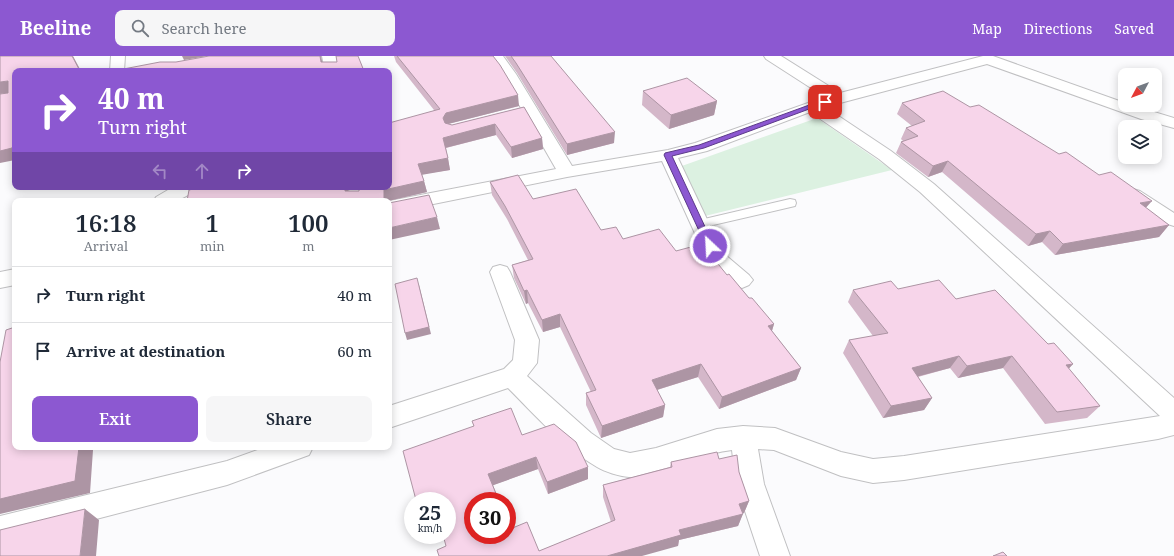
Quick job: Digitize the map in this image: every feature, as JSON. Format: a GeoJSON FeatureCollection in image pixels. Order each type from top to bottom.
{"type":"FeatureCollection","features":[{"type":"Feature","properties":{"kind":"street"},"geometry":{"type":"LineString","coordinates":[[117,68],[118,56]]}},
{"type":"Feature","properties":{"kind":"street"},"geometry":{"type":"LineString","coordinates":[[329,56],[331,68]]}},
{"type":"Feature","properties":{"kind":"street"},"geometry":{"type":"LineString","coordinates":[[495,56],[509,74],[523,112],[567,172]]}},
{"type":"Feature","properties":{"kind":"street"},"geometry":{"type":"LineString","coordinates":[[771,56],[838,98]]}},
{"type":"Feature","properties":{"kind":"street"},"geometry":{"type":"LineString","coordinates":[[392,206],[567,172],[668,155],[701,147],[812,106],[988,57],[1147,116],[1174,123]]}},
{"type":"Feature","properties":{"kind":"street"},"geometry":{"type":"LineString","coordinates":[[812,106],[885,155],[927,188],[1174,414]]}},
{"type":"Feature","properties":{"kind":"street"},"geometry":{"type":"LineString","coordinates":[[668,155],[715,257],[742,280]]}},
{"type":"Feature","properties":{"kind":"street"},"geometry":{"type":"LineString","coordinates":[[168,198],[182,190]]}},
{"type":"Feature","properties":{"kind":"street"},"geometry":{"type":"LineString","coordinates":[[1133,195],[1168,218],[1174,220]]}},
{"type":"Feature","properties":{"kind":"street"},"geometry":{"type":"LineString","coordinates":[[392,416],[512,377],[525,363],[527,340],[500,272]]}},
{"type":"Feature","properties":{"kind":"street"},"geometry":{"type":"LineString","coordinates":[[0,280],[12,278]]}},
{"type":"Feature","properties":{"kind":"street"},"geometry":{"type":"LineString","coordinates":[[512,377],[544,408],[582,441],[607,459],[630,465],[656,460],[717,440],[742,437],[775,439],[841,464],[873,471],[904,468],[1036,448],[1174,424]]}},
{"type":"Feature","properties":{"kind":"street"},"geometry":{"type":"LineString","coordinates":[[742,437],[750,484],[775,556]]}},
{"type":"Feature","properties":{"kind":"street"},"geometry":{"type":"LineString","coordinates":[[0,530],[227,473],[292,450]]}},
{"type":"Feature","properties":{"kind":"lane"},"geometry":{"type":"LineString","coordinates":[[700,224],[790,203]]}},
{"type":"Feature","properties":{"kind":"green space"},"geometry":{"type":"Polygon","coordinates":[[[817,118],[892,170],[705,216],[679,167],[817,118]]]}},
{"type":"Feature","properties":{"kind":"building"},"geometry":{"type":"Polygon","coordinates":[[[0,56],[72,56],[78,68],[12,68],[12,148],[0,151],[0,94],[8,93],[8,81],[0,82],[0,56]]]}},
{"type":"Feature","properties":{"kind":"building"},"geometry":{"type":"Polygon","coordinates":[[[209,56],[320,56],[321,62],[337,62],[336,56],[358,56],[363,68],[129,68],[160,62],[176,62],[209,56]]]}},
{"type":"Feature","properties":{"kind":"building"},"geometry":{"type":"Polygon","coordinates":[[[397,56],[493,56],[518,95],[446,113],[443,118],[445,123],[452,125],[524,107],[542,138],[511,147],[495,124],[443,138],[448,158],[418,164],[424,181],[392,188],[392,122],[440,109],[397,56]]]}},
{"type":"Feature","properties":{"kind":"building"},"geometry":{"type":"Polygon","coordinates":[[[511,56],[551,56],[615,132],[567,144],[511,56]]]}},
{"type":"Feature","properties":{"kind":"building"},"geometry":{"type":"Polygon","coordinates":[[[687,78],[717,101],[671,115],[643,91],[687,78]]]}},
{"type":"Feature","properties":{"kind":"building"},"geometry":{"type":"Polygon","coordinates":[[[943,91],[970,107],[979,105],[1059,154],[1066,152],[1099,175],[1111,172],[1152,201],[1140,203],[1169,225],[1063,244],[1050,231],[1036,234],[948,161],[933,166],[901,142],[918,136],[906,128],[925,121],[902,103],[943,91]]]}},
{"type":"Feature","properties":{"kind":"building"},"geometry":{"type":"Polygon","coordinates":[[[518,175],[533,199],[576,189],[601,230],[616,227],[623,239],[659,229],[676,251],[702,244],[727,275],[729,274],[774,324],[768,326],[801,368],[722,397],[701,364],[652,380],[665,405],[602,426],[586,393],[596,390],[560,314],[542,320],[527,290],[524,291],[512,265],[533,259],[505,206],[490,182],[518,175]]]}},
{"type":"Feature","properties":{"kind":"building"},"geometry":{"type":"Polygon","coordinates":[[[189,190],[384,190],[384,198],[188,198],[189,190]]]}},
{"type":"Feature","properties":{"kind":"building"},"geometry":{"type":"Polygon","coordinates":[[[429,195],[437,217],[392,227],[392,202],[429,195]]]}},
{"type":"Feature","properties":{"kind":"building"},"geometry":{"type":"Polygon","coordinates":[[[417,278],[429,327],[405,333],[395,284],[417,278]]]}},
{"type":"Feature","properties":{"kind":"building"},"geometry":{"type":"Polygon","coordinates":[[[939,280],[956,299],[995,290],[1048,344],[1054,343],[1073,364],[1066,365],[1100,406],[1057,412],[1012,356],[967,366],[959,356],[912,368],[932,398],[891,406],[849,340],[888,333],[853,290],[891,281],[898,289],[939,280]]]}},
{"type":"Feature","properties":{"kind":"building"},"geometry":{"type":"Polygon","coordinates":[[[12,328],[12,450],[79,450],[75,481],[0,499],[0,362],[6,330],[12,328]]]}},
{"type":"Feature","properties":{"kind":"building"},"geometry":{"type":"Polygon","coordinates":[[[511,408],[522,435],[554,424],[576,442],[588,467],[547,482],[536,457],[488,474],[495,492],[464,492],[464,544],[516,544],[516,527],[527,522],[539,551],[615,520],[603,485],[672,467],[671,462],[717,452],[719,459],[737,455],[739,472],[749,501],[739,504],[743,514],[679,530],[681,535],[607,556],[439,556],[437,550],[446,546],[445,544],[456,544],[456,492],[414,492],[403,451],[474,426],[472,421],[511,408]]]}},
{"type":"Feature","properties":{"kind":"building"},"geometry":{"type":"Polygon","coordinates":[[[85,509],[80,556],[0,556],[0,530],[85,509]]]}},
{"type":"Feature","properties":{"kind":"building"},"geometry":{"type":"Polygon","coordinates":[[[1003,552],[1007,556],[993,556],[1003,552]]]}},
{"type":"Feature","properties":{"kind":"route"},"geometry":{"type":"LineString","coordinates":[[710,246],[668,155],[701,147],[825,102]]}}]}
